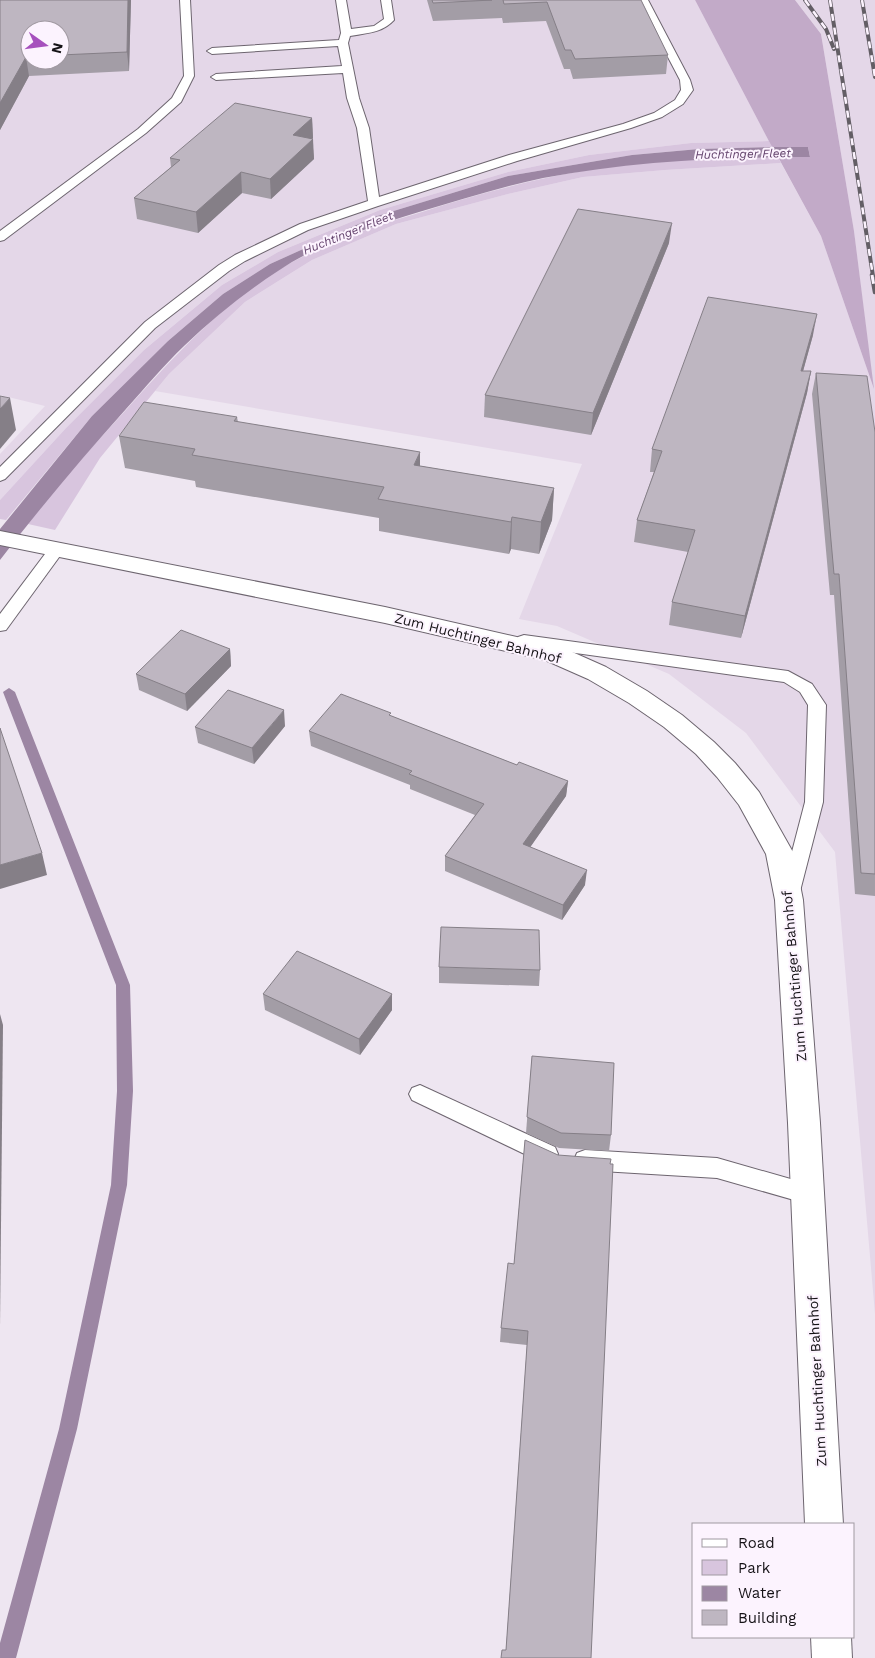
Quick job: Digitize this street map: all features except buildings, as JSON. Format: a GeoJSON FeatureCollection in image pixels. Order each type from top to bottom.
{"type":"FeatureCollection","features":[{"type":"Feature","properties":{"kind":"street","name":"Zum Huchtinger Bahnhof"},"geometry":{"type":"LineString","coordinates":[[8,539],[472,634],[552,653],[597,673],[638,697],[673,721],[705,748],[726,770],[749,799],[780,854],[789,900],[808,1194],[824,1523]]}},
{"type":"Feature","properties":{"kind":"street"},"geometry":{"type":"LineString","coordinates":[[831,1638],[832,1658]]}},
{"type":"Feature","properties":{"kind":"lane"},"geometry":{"type":"LineString","coordinates":[[0,237],[142,131],[177,100],[189,76],[185,0]]}},
{"type":"Feature","properties":{"kind":"lane"},"geometry":{"type":"LineString","coordinates":[[340,0],[353,98],[363,128],[374,203]]}},
{"type":"Feature","properties":{"kind":"lane"},"geometry":{"type":"LineString","coordinates":[[212,50],[344,38],[377,29],[390,20],[386,0]]}},
{"type":"Feature","properties":{"kind":"lane"},"geometry":{"type":"LineString","coordinates":[[0,476],[150,325],[224,268],[240,258],[304,226],[512,158],[627,126],[658,115],[679,102],[687,90],[685,80],[643,0]]}},
{"type":"Feature","properties":{"kind":"lane"},"geometry":{"type":"LineString","coordinates":[[216,77],[349,69]]}},
{"type":"Feature","properties":{"kind":"lane"},"geometry":{"type":"LineString","coordinates":[[0,626],[57,549]]}},
{"type":"Feature","properties":{"kind":"lane"},"geometry":{"type":"LineString","coordinates":[[472,634],[788,678],[803,684],[813,694],[817,705],[814,802],[789,900]]}},
{"type":"Feature","properties":{"kind":"lane"},"geometry":{"type":"LineString","coordinates":[[420,1094],[557,1159],[717,1168],[808,1194]]}},
{"type":"Feature","properties":{"kind":"shaded area"},"geometry":{"type":"Polygon","coordinates":[[[0,0],[695,0],[769,141],[691,143],[589,155],[508,172],[380,210],[278,252],[222,285],[144,350],[66,428],[0,500],[0,454],[45,406],[0,395],[0,0]]]}},
{"type":"Feature","properties":{"kind":"shaded area"},"geometry":{"type":"Polygon","coordinates":[[[695,0],[795,0],[821,34],[854,231],[874,389],[821,236],[778,157],[810,157],[808,147],[772,147],[695,0]]]}},
{"type":"Feature","properties":{"kind":"shaded area"},"geometry":{"type":"Polygon","coordinates":[[[795,0],[875,0],[875,1314],[835,852],[746,733],[669,674],[557,626],[519,619],[582,464],[155,391],[169,374],[245,302],[312,260],[396,224],[508,194],[583,177],[781,163],[821,236],[873,386],[854,231],[821,34],[795,0]]]}},
{"type":"Feature","properties":{"kind":"green space"},"geometry":{"type":"Polygon","coordinates":[[[769,141],[772,147],[699,149],[632,155],[508,176],[374,217],[270,264],[223,294],[168,341],[92,416],[6,520],[0,519],[0,500],[66,428],[144,350],[222,285],[278,252],[380,210],[508,172],[589,155],[691,143],[769,141]]]}},
{"type":"Feature","properties":{"kind":"green space"},"geometry":{"type":"Polygon","coordinates":[[[726,157],[778,157],[781,163],[583,177],[508,194],[396,224],[312,260],[245,302],[169,374],[100,458],[55,530],[28,524],[87,453],[197,334],[237,299],[258,284],[280,269],[314,251],[385,223],[526,182],[610,167],[726,157]]]}},
{"type":"Feature","properties":{"kind":"water","name":"Huchtinger Fleet"},"geometry":{"type":"Polygon","coordinates":[[[808,147],[810,157],[676,161],[576,172],[543,178],[481,194],[364,230],[328,244],[294,261],[241,297],[177,353],[77,465],[0,560],[0,529],[92,416],[168,341],[223,294],[270,264],[374,217],[508,176],[632,155],[699,149],[808,147]]]}},
{"type":"Feature","properties":{"kind":"waterway"},"geometry":{"type":"LineString","coordinates":[[6,1658],[68,1429],[119,1185],[125,1091],[123,985],[9,692]]}},
{"type":"Feature","properties":{"kind":"railway"},"geometry":{"type":"LineString","coordinates":[[805,0],[826,29],[834,49]]}},
{"type":"Feature","properties":{"kind":"railway"},"geometry":{"type":"LineString","coordinates":[[830,0],[873,276]]}},
{"type":"Feature","properties":{"kind":"railway"},"geometry":{"type":"LineString","coordinates":[[862,0],[875,77]]}},
{"type":"Feature","properties":{"kind":"railway"},"geometry":{"type":"LineString","coordinates":[[872,275],[875,292]]}}]}
